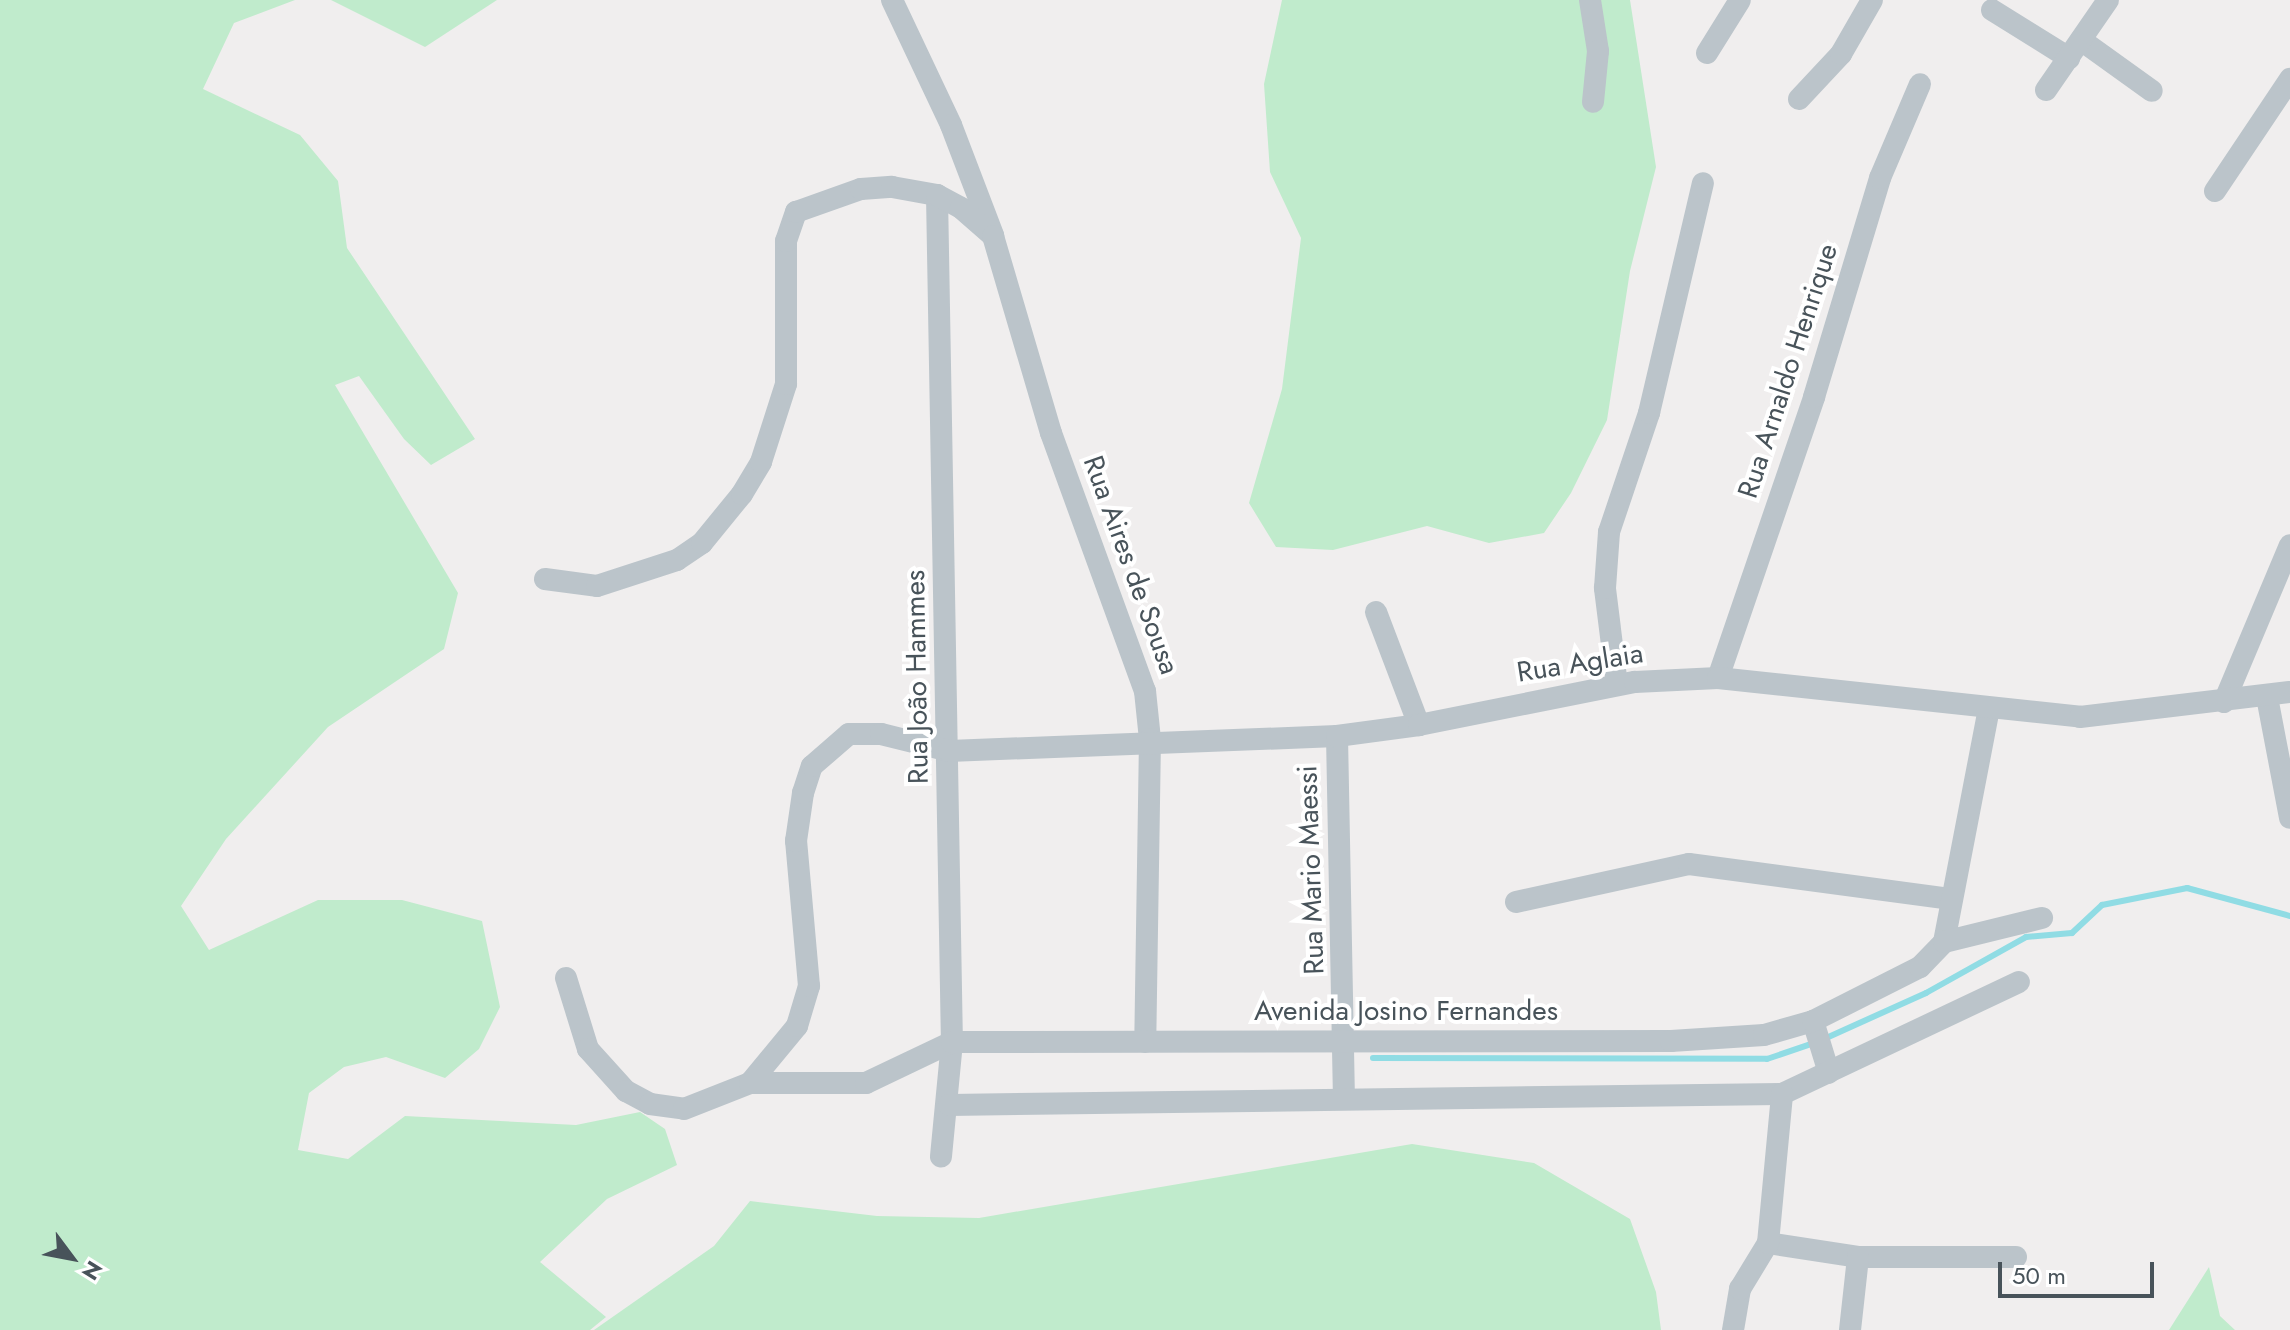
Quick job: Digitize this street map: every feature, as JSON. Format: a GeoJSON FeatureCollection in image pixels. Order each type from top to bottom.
{"type":"FeatureCollection","features":[{"type":"Feature","properties":{"kind":"street","name":"Rua Aires de Sousa"},"geometry":{"type":"LineString","coordinates":[[892,0],[951,125],[993,236],[1051,433],[1135,658],[1150,739],[1145,1042]]}},
{"type":"Feature","properties":{"kind":"street"},"geometry":{"type":"LineString","coordinates":[[1590,0],[1598,51],[1593,102]]}},
{"type":"Feature","properties":{"kind":"street"},"geometry":{"type":"LineString","coordinates":[[1707,53],[1740,0]]}},
{"type":"Feature","properties":{"kind":"street"},"geometry":{"type":"LineString","coordinates":[[1799,99],[1841,54],[1872,0]]}},
{"type":"Feature","properties":{"kind":"street"},"geometry":{"type":"LineString","coordinates":[[2046,90],[2108,0]]}},
{"type":"Feature","properties":{"kind":"street"},"geometry":{"type":"LineString","coordinates":[[1992,10],[2075,49],[2152,91]]}},
{"type":"Feature","properties":{"kind":"street","name":"Rua Arnaldo Henrique"},"geometry":{"type":"LineString","coordinates":[[1718,678],[1814,397],[1880,178],[1920,84]]}},
{"type":"Feature","properties":{"kind":"street"},"geometry":{"type":"LineString","coordinates":[[2215,191],[2288,84]]}},
{"type":"Feature","properties":{"kind":"street"},"geometry":{"type":"LineString","coordinates":[[1617,685],[1605,588],[1609,532],[1649,413],[1703,183]]}},
{"type":"Feature","properties":{"kind":"street"},"geometry":{"type":"LineString","coordinates":[[545,579],[597,586],[677,560],[702,543],[742,494],[761,462],[786,384],[786,241],[796,212],[861,189],[892,187],[937,195],[993,236]]}},
{"type":"Feature","properties":{"kind":"street","name":"Rua João Hammes"},"geometry":{"type":"LineString","coordinates":[[937,195],[952,1042],[949,1105],[941,1156]]}},
{"type":"Feature","properties":{"kind":"street"},"geometry":{"type":"LineString","coordinates":[[2224,702],[2290,545]]}},
{"type":"Feature","properties":{"kind":"street"},"geometry":{"type":"LineString","coordinates":[[1376,612],[1419,725]]}},
{"type":"Feature","properties":{"kind":"street","name":"Rua Aglaia"},"geometry":{"type":"LineString","coordinates":[[750,1083],[797,1026],[809,986],[796,841],[812,766],[849,734],[881,734],[949,751],[1150,739],[1337,736],[1419,725],[1617,685],[1718,678],[2080,717],[2290,692]]}},
{"type":"Feature","properties":{"kind":"street"},"geometry":{"type":"LineString","coordinates":[[2267,697],[2290,818]]}},
{"type":"Feature","properties":{"kind":"street"},"geometry":{"type":"LineString","coordinates":[[1944,942],[1989,709]]}},
{"type":"Feature","properties":{"kind":"street","name":"Rua Mario Maessi"},"geometry":{"type":"LineString","coordinates":[[1337,736],[1346,1041],[1344,1099]]}},
{"type":"Feature","properties":{"kind":"street"},"geometry":{"type":"LineString","coordinates":[[1516,902],[1689,864],[1950,899]]}},
{"type":"Feature","properties":{"kind":"street","name":"Avenida Josino Fernandes"},"geometry":{"type":"LineString","coordinates":[[750,1083],[866,1083],[952,1042],[1671,1041],[1818,1033],[1920,967],[1944,942],[2042,918]]}},
{"type":"Feature","properties":{"kind":"street"},"geometry":{"type":"LineString","coordinates":[[566,978],[588,1049],[626,1091],[650,1104],[684,1109],[750,1083]]}},
{"type":"Feature","properties":{"kind":"street"},"geometry":{"type":"LineString","coordinates":[[949,1105],[1782,1094],[2019,982]]}},
{"type":"Feature","properties":{"kind":"street"},"geometry":{"type":"LineString","coordinates":[[1818,1033],[1829,1073]]}},
{"type":"Feature","properties":{"kind":"street"},"geometry":{"type":"LineString","coordinates":[[1733,1330],[1740,1289],[1768,1243],[1782,1094]]}},
{"type":"Feature","properties":{"kind":"street"},"geometry":{"type":"LineString","coordinates":[[1768,1243],[1858,1257],[2016,1257]]}},
{"type":"Feature","properties":{"kind":"street"},"geometry":{"type":"LineString","coordinates":[[1850,1330],[1858,1257]]}},
{"type":"Feature","properties":{"kind":"green space"},"geometry":{"type":"Polygon","coordinates":[[[0,0],[295,0],[234,23],[203,89],[300,135],[338,181],[347,248],[475,439],[431,465],[404,439],[359,376],[335,385],[458,593],[444,649],[328,727],[226,839],[181,906],[209,950],[318,900],[402,900],[482,921],[500,1007],[479,1049],[445,1078],[386,1057],[344,1067],[309,1093],[298,1150],[348,1159],[405,1116],[576,1125],[640,1112],[665,1129],[677,1165],[607,1199],[540,1262],[606,1317],[590,1330],[0,1330],[0,0]]]}},
{"type":"Feature","properties":{"kind":"green space"},"geometry":{"type":"Polygon","coordinates":[[[331,0],[497,0],[425,47],[331,0]]]}},
{"type":"Feature","properties":{"kind":"green space"},"geometry":{"type":"Polygon","coordinates":[[[1282,0],[1630,0],[1656,167],[1630,271],[1607,420],[1571,493],[1544,533],[1489,543],[1427,526],[1333,550],[1276,547],[1249,503],[1282,389],[1301,238],[1270,172],[1264,84],[1282,0]]]}},
{"type":"Feature","properties":{"kind":"green space"},"geometry":{"type":"Polygon","coordinates":[[[1412,1144],[1534,1163],[1630,1219],[1656,1292],[1661,1330],[594,1330],[714,1246],[750,1201],[877,1216],[979,1218],[1412,1144]]]}},
{"type":"Feature","properties":{"kind":"green space"},"geometry":{"type":"Polygon","coordinates":[[[2209,1267],[2220,1316],[2235,1330],[2169,1330],[2209,1267]]]}},
{"type":"Feature","properties":{"kind":"waterway"},"geometry":{"type":"LineString","coordinates":[[1824,1039],[1926,993],[2026,937],[2072,933],[2102,905],[2187,888],[2290,916]]}},
{"type":"Feature","properties":{"kind":"waterway"},"geometry":{"type":"LineString","coordinates":[[1373,1058],[1767,1059],[1814,1043]]}}]}
